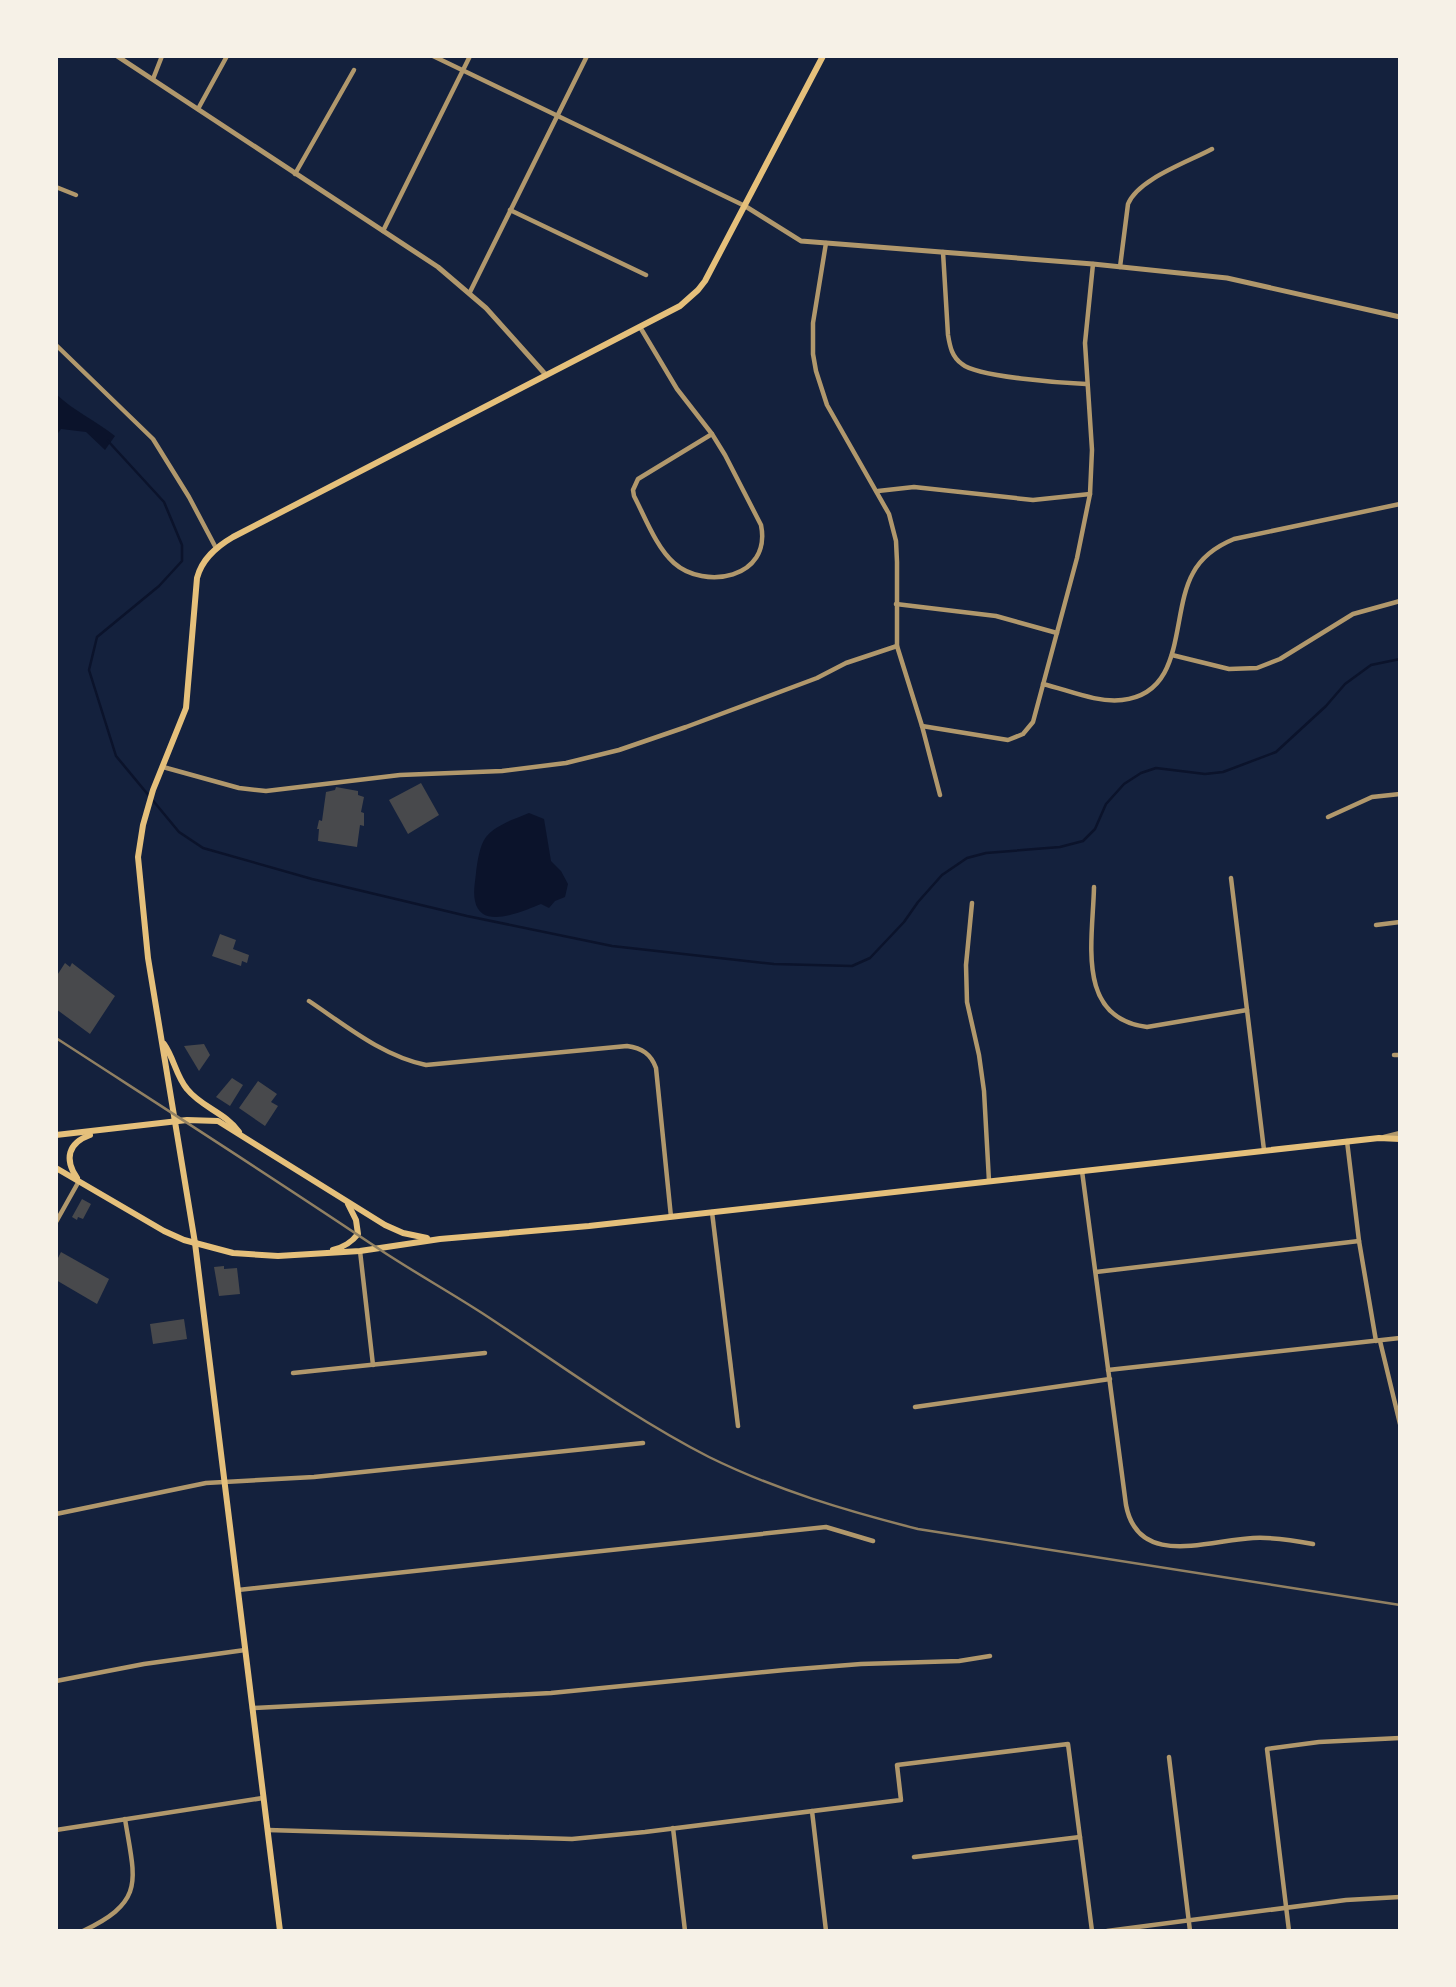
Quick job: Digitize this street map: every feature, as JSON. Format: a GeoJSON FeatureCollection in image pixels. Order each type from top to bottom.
{"type":"FeatureCollection","features":[{"type":"Feature","properties":{"kind":"main road"},"geometry":{"type":"LineString","coordinates":[[280,1931],[195,1243],[173,1122],[171,1093],[148,958],[140,891],[138,851],[143,825],[153,790],[186,708],[197,578],[204,560],[233,537],[680,306],[698,290],[823,56]]}},
{"type":"Feature","properties":{"kind":"main road"},"geometry":{"type":"LineString","coordinates":[[162,1042],[187,1089],[234,1124],[242,1136]]}},
{"type":"Feature","properties":{"kind":"main road"},"geometry":{"type":"LineString","coordinates":[[56,1135],[200,1119],[218,1121],[347,1202],[403,1233],[420,1238],[440,1239]]}},
{"type":"Feature","properties":{"kind":"main road"},"geometry":{"type":"LineString","coordinates":[[79,1181],[70,1168],[69,1156],[75,1144],[85,1136],[106,1130]]}},
{"type":"Feature","properties":{"kind":"main road"},"geometry":{"type":"LineString","coordinates":[[56,1168],[164,1231],[195,1243],[233,1253],[304,1255],[671,1217],[1347,1141],[1400,1139]]}},
{"type":"Feature","properties":{"kind":"main road"},"geometry":{"type":"LineString","coordinates":[[347,1202],[356,1220],[359,1251]]}},
{"type":"Feature","properties":{"kind":"main road"},"geometry":{"type":"LineString","coordinates":[[304,1255],[342,1248],[358,1234]]}},
{"type":"Feature","properties":{"kind":"street"},"geometry":{"type":"LineString","coordinates":[[117,56],[438,267],[470,292],[546,375]]}},
{"type":"Feature","properties":{"kind":"street"},"geometry":{"type":"LineString","coordinates":[[153,79],[162,56]]}},
{"type":"Feature","properties":{"kind":"street"},"geometry":{"type":"LineString","coordinates":[[198,109],[227,56]]}},
{"type":"Feature","properties":{"kind":"street"},"geometry":{"type":"LineString","coordinates":[[433,56],[745,206],[801,241],[1093,264],[1227,278],[1400,317]]}},
{"type":"Feature","properties":{"kind":"street"},"geometry":{"type":"LineString","coordinates":[[383,231],[470,56]]}},
{"type":"Feature","properties":{"kind":"street"},"geometry":{"type":"LineString","coordinates":[[470,292],[587,56]]}},
{"type":"Feature","properties":{"kind":"street"},"geometry":{"type":"LineString","coordinates":[[295,174],[354,70]]}},
{"type":"Feature","properties":{"kind":"street"},"geometry":{"type":"LineString","coordinates":[[1120,267],[1131,197],[1143,185],[1212,149]]}},
{"type":"Feature","properties":{"kind":"street"},"geometry":{"type":"LineString","coordinates":[[56,187],[76,195]]}},
{"type":"Feature","properties":{"kind":"street"},"geometry":{"type":"LineString","coordinates":[[510,210],[646,275]]}},
{"type":"Feature","properties":{"kind":"street"},"geometry":{"type":"LineString","coordinates":[[826,243],[813,323],[816,371],[827,405],[889,514],[896,541],[897,646],[940,795]]}},
{"type":"Feature","properties":{"kind":"street"},"geometry":{"type":"LineString","coordinates":[[943,252],[948,335],[950,349],[958,362],[968,369],[1024,379],[1086,384]]}},
{"type":"Feature","properties":{"kind":"street"},"geometry":{"type":"LineString","coordinates":[[922,726],[999,740],[1016,738],[1033,722],[1084,530],[1090,494],[1092,450],[1085,343],[1093,264]]}},
{"type":"Feature","properties":{"kind":"street"},"geometry":{"type":"LineString","coordinates":[[640,327],[677,389],[712,434],[761,525],[763,535],[760,553],[755,561],[741,572],[732,575],[692,573],[674,563],[664,551],[633,490],[638,478],[712,434]]}},
{"type":"Feature","properties":{"kind":"street"},"geometry":{"type":"LineString","coordinates":[[56,345],[153,439],[217,549]]}},
{"type":"Feature","properties":{"kind":"street"},"geometry":{"type":"LineString","coordinates":[[878,491],[914,487],[1033,500],[1090,494]]}},
{"type":"Feature","properties":{"kind":"street"},"geometry":{"type":"LineString","coordinates":[[1043,684],[1112,700],[1135,697],[1154,686],[1162,677],[1172,655],[1190,579],[1202,559],[1211,551],[1234,539],[1400,504]]}},
{"type":"Feature","properties":{"kind":"street"},"geometry":{"type":"LineString","coordinates":[[1172,655],[1229,669],[1257,668],[1280,659],[1353,614],[1400,601]]}},
{"type":"Feature","properties":{"kind":"street"},"geometry":{"type":"LineString","coordinates":[[896,604],[996,616],[1057,633]]}},
{"type":"Feature","properties":{"kind":"street"},"geometry":{"type":"LineString","coordinates":[[163,767],[239,788],[266,791],[400,775],[502,771],[566,763],[619,750],[686,727],[817,678],[846,663],[897,646]]}},
{"type":"Feature","properties":{"kind":"street"},"geometry":{"type":"LineString","coordinates":[[1328,817],[1372,797],[1400,794]]}},
{"type":"Feature","properties":{"kind":"street"},"geometry":{"type":"LineString","coordinates":[[1231,878],[1264,1150]]}},
{"type":"Feature","properties":{"kind":"street"},"geometry":{"type":"LineString","coordinates":[[1094,887],[1095,985],[1106,1009],[1115,1017],[1135,1026],[1147,1027],[1247,1010]]}},
{"type":"Feature","properties":{"kind":"street"},"geometry":{"type":"LineString","coordinates":[[972,903],[967,992],[984,1091],[989,1181]]}},
{"type":"Feature","properties":{"kind":"street"},"geometry":{"type":"LineString","coordinates":[[1376,925],[1400,922]]}},
{"type":"Feature","properties":{"kind":"street"},"geometry":{"type":"LineString","coordinates":[[309,1001],[385,1051],[426,1065],[627,1046],[642,1050],[649,1055],[656,1068],[671,1217]]}},
{"type":"Feature","properties":{"kind":"street"},"geometry":{"type":"LineString","coordinates":[[1379,1138],[1400,1133]]}},
{"type":"Feature","properties":{"kind":"street"},"geometry":{"type":"LineString","coordinates":[[1347,1141],[1360,1241],[1378,1341],[1400,1423]]}},
{"type":"Feature","properties":{"kind":"street"},"geometry":{"type":"LineString","coordinates":[[1082,1171],[1127,1511],[1134,1525],[1146,1538],[1170,1547],[1272,1538],[1313,1544]]}},
{"type":"Feature","properties":{"kind":"street"},"geometry":{"type":"LineString","coordinates":[[56,1222],[79,1181]]}},
{"type":"Feature","properties":{"kind":"street"},"geometry":{"type":"LineString","coordinates":[[712,1212],[737,1426]]}},
{"type":"Feature","properties":{"kind":"street"},"geometry":{"type":"LineString","coordinates":[[1096,1272],[1360,1241]]}},
{"type":"Feature","properties":{"kind":"street"},"geometry":{"type":"LineString","coordinates":[[359,1251],[373,1365]]}},
{"type":"Feature","properties":{"kind":"street"},"geometry":{"type":"LineString","coordinates":[[1108,1370],[1400,1338]]}},
{"type":"Feature","properties":{"kind":"street"},"geometry":{"type":"LineString","coordinates":[[293,1373],[485,1353]]}},
{"type":"Feature","properties":{"kind":"street"},"geometry":{"type":"LineString","coordinates":[[915,1407],[1110,1379]]}},
{"type":"Feature","properties":{"kind":"street"},"geometry":{"type":"LineString","coordinates":[[56,1514],[206,1483],[327,1475],[643,1443]]}},
{"type":"Feature","properties":{"kind":"street"},"geometry":{"type":"LineString","coordinates":[[238,1590],[826,1527],[873,1541]]}},
{"type":"Feature","properties":{"kind":"street"},"geometry":{"type":"LineString","coordinates":[[56,1681],[144,1664],[246,1650]]}},
{"type":"Feature","properties":{"kind":"street"},"geometry":{"type":"LineString","coordinates":[[252,1708],[551,1693],[785,1670],[959,1661],[990,1656]]}},
{"type":"Feature","properties":{"kind":"street"},"geometry":{"type":"LineString","coordinates":[[1289,1931],[1267,1749],[1400,1738]]}},
{"type":"Feature","properties":{"kind":"street"},"geometry":{"type":"LineString","coordinates":[[267,1830],[535,1839],[609,1836],[901,1800],[897,1765],[1068,1745],[1092,1931]]}},
{"type":"Feature","properties":{"kind":"street"},"geometry":{"type":"LineString","coordinates":[[1169,1757],[1191,1931]]}},
{"type":"Feature","properties":{"kind":"street"},"geometry":{"type":"LineString","coordinates":[[56,1829],[263,1798]]}},
{"type":"Feature","properties":{"kind":"street"},"geometry":{"type":"LineString","coordinates":[[812,1811],[826,1931]]}},
{"type":"Feature","properties":{"kind":"street"},"geometry":{"type":"LineString","coordinates":[[83,1931],[105,1920],[122,1907],[132,1890],[133,1870],[125,1819]]}},
{"type":"Feature","properties":{"kind":"street"},"geometry":{"type":"LineString","coordinates":[[673,1828],[685,1931]]}},
{"type":"Feature","properties":{"kind":"street"},"geometry":{"type":"LineString","coordinates":[[914,1857],[1080,1837]]}},
{"type":"Feature","properties":{"kind":"street"},"geometry":{"type":"LineString","coordinates":[[1107,1931],[1346,1900],[1400,1897]]}},
{"type":"Feature","properties":{"kind":"water"},"geometry":{"type":"Polygon","coordinates":[[[56,394],[115,436],[105,450],[86,432],[61,429],[56,436],[56,394]]]}},
{"type":"Feature","properties":{"kind":"water"},"geometry":{"type":"Polygon","coordinates":[[[529,813],[544,819],[551,861],[568,884],[565,897],[555,901],[549,908],[541,904],[503,916],[485,915],[479,910],[474,894],[482,844],[495,829],[529,813]]]}},
{"type":"Feature","properties":{"kind":"building"},"geometry":{"type":"Polygon","coordinates":[[[421,783],[439,815],[408,834],[389,800],[421,783]]]}},
{"type":"Feature","properties":{"kind":"building"},"geometry":{"type":"Polygon","coordinates":[[[336,787],[358,791],[358,795],[364,797],[361,812],[364,813],[364,826],[360,825],[357,847],[318,841],[317,829],[319,820],[322,821],[326,792],[335,790],[336,787]]]}},
{"type":"Feature","properties":{"kind":"building"},"geometry":{"type":"Polygon","coordinates":[[[220,934],[236,940],[233,949],[249,955],[247,963],[242,961],[241,966],[212,956],[220,934]]]}},
{"type":"Feature","properties":{"kind":"building"},"geometry":{"type":"Polygon","coordinates":[[[65,963],[70,967],[72,963],[115,996],[90,1034],[56,1009],[56,977],[65,963]]]}},
{"type":"Feature","properties":{"kind":"building"},"geometry":{"type":"Polygon","coordinates":[[[204,1044],[210,1055],[199,1071],[184,1046],[204,1044]]]}},
{"type":"Feature","properties":{"kind":"building"},"geometry":{"type":"Polygon","coordinates":[[[232,1078],[243,1085],[230,1106],[216,1097],[232,1078]]]}},
{"type":"Feature","properties":{"kind":"building"},"geometry":{"type":"Polygon","coordinates":[[[258,1081],[277,1094],[271,1102],[278,1106],[265,1126],[239,1108],[258,1081]]]}},
{"type":"Feature","properties":{"kind":"building"},"geometry":{"type":"Polygon","coordinates":[[[82,1199],[91,1204],[83,1219],[78,1217],[77,1220],[72,1217],[82,1199]]]}},
{"type":"Feature","properties":{"kind":"building"},"geometry":{"type":"Polygon","coordinates":[[[61,1252],[109,1279],[97,1304],[56,1280],[56,1262],[61,1252]]]}},
{"type":"Feature","properties":{"kind":"building"},"geometry":{"type":"Polygon","coordinates":[[[224,1266],[224,1269],[237,1268],[240,1294],[219,1296],[214,1267],[224,1266]]]}},
{"type":"Feature","properties":{"kind":"building"},"geometry":{"type":"Polygon","coordinates":[[[184,1319],[187,1339],[153,1344],[150,1324],[184,1319]]]}},
{"type":"Feature","properties":{"kind":"waterway"},"geometry":{"type":"LineString","coordinates":[[108,441],[164,502],[182,545],[182,561],[159,586],[97,637],[89,670],[116,756],[179,832],[203,848],[312,879],[467,916],[612,946],[774,964],[852,966],[870,958],[942,875],[967,858],[986,853],[1060,847],[1083,841],[1095,829],[1106,804],[1124,784],[1141,773],[1156,768],[1205,774],[1223,772],[1276,752],[1326,706],[1345,684],[1371,665],[1400,659]]}},
{"type":"Feature","properties":{"kind":"railway"},"geometry":{"type":"LineString","coordinates":[[56,1038],[622,1406],[679,1441],[760,1480],[812,1499],[918,1529],[1400,1605]]}}]}
